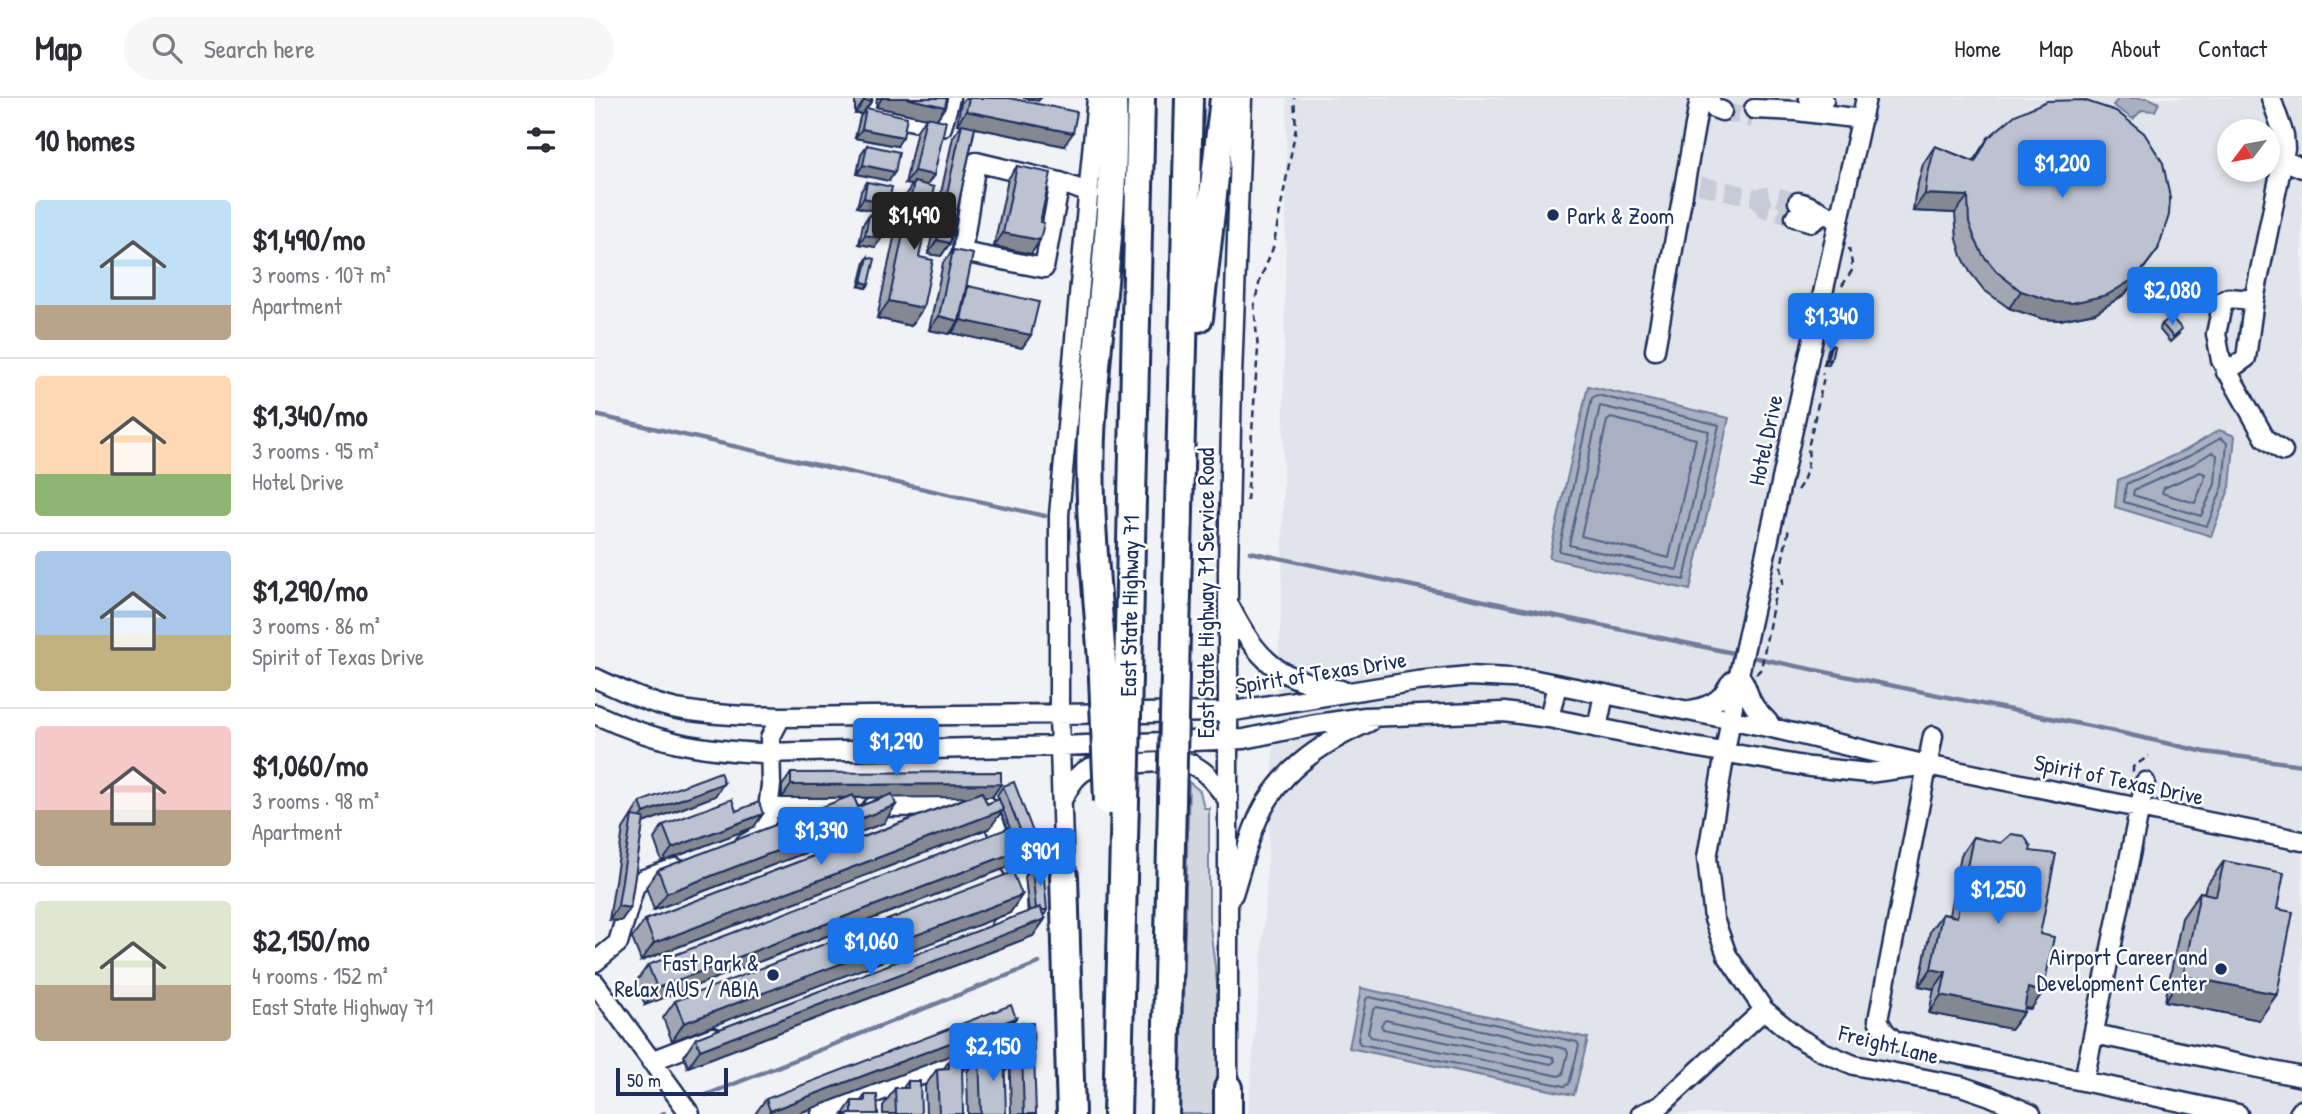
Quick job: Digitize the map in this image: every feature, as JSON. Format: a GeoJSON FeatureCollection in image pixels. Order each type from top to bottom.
{"type":"FeatureCollection","features":[{"type":"Feature","properties":{"kind":"highway"},"geometry":{"type":"LineString","coordinates":[[1113,98],[1109,214],[1091,458],[1092,513],[1116,677],[1116,802],[1121,954],[1117,1114]]}},
{"type":"Feature","properties":{"kind":"highway","name":"East State Highway 71"},"geometry":{"type":"LineString","coordinates":[[1116,677],[1142,98]]}},
{"type":"Feature","properties":{"kind":"highway"},"geometry":{"type":"LineString","coordinates":[[1182,98],[1188,153]]}},
{"type":"Feature","properties":{"kind":"highway","name":"East State Highway 71"},"geometry":{"type":"LineString","coordinates":[[1165,1114],[1189,98]]}},
{"type":"Feature","properties":{"kind":"highway"},"geometry":{"type":"LineString","coordinates":[[1183,373],[1196,338],[1224,98]]}},
{"type":"Feature","properties":{"kind":"highway"},"geometry":{"type":"LineString","coordinates":[[1064,876],[1071,1114]]}},
{"type":"Feature","properties":{"kind":"highway"},"geometry":{"type":"LineString","coordinates":[[1228,1088],[1228,1114]]}},
{"type":"Feature","properties":{"kind":"street"},"geometry":{"type":"LineString","coordinates":[[873,98],[871,112],[941,127],[950,98]]}},
{"type":"Feature","properties":{"kind":"street"},"geometry":{"type":"LineString","coordinates":[[1064,876],[1059,715],[1058,564],[1061,489],[1097,98]]}},
{"type":"Feature","properties":{"kind":"street","name":"East State Highway 71 Service Road"},"geometry":{"type":"LineString","coordinates":[[1228,1088],[1228,604],[1232,377],[1242,98]]}},
{"type":"Feature","properties":{"kind":"street"},"geometry":{"type":"LineString","coordinates":[[1655,350],[1693,183],[1700,98]]}},
{"type":"Feature","properties":{"kind":"street","name":"Hotel Drive"},"geometry":{"type":"LineString","coordinates":[[1726,753],[1740,670],[1831,218],[1854,117],[1866,98]]}},
{"type":"Feature","properties":{"kind":"street"},"geometry":{"type":"LineString","coordinates":[[2226,372],[2246,358],[2254,300],[2283,160],[2284,135],[2270,98]]}},
{"type":"Feature","properties":{"kind":"street"},"geometry":{"type":"LineString","coordinates":[[1818,99],[1854,117]]}},
{"type":"Feature","properties":{"kind":"street"},"geometry":{"type":"LineString","coordinates":[[1763,108],[1854,117]]}},
{"type":"Feature","properties":{"kind":"street"},"geometry":{"type":"LineString","coordinates":[[1073,115],[1095,124]]}},
{"type":"Feature","properties":{"kind":"street"},"geometry":{"type":"LineString","coordinates":[[2283,160],[2302,168]]}},
{"type":"Feature","properties":{"kind":"street"},"geometry":{"type":"LineString","coordinates":[[1060,182],[1044,268],[962,252],[976,162],[1060,182],[1089,193]]}},
{"type":"Feature","properties":{"kind":"street"},"geometry":{"type":"LineString","coordinates":[[1797,210],[1816,206],[1831,218]]}},
{"type":"Feature","properties":{"kind":"street"},"geometry":{"type":"LineString","coordinates":[[2254,300],[2228,298],[2220,305],[2217,348],[2226,372],[2265,438],[2283,452]]}},
{"type":"Feature","properties":{"kind":"street"},"geometry":{"type":"LineString","coordinates":[[1228,604],[1250,642],[1275,668],[1310,684],[1354,692]]}},
{"type":"Feature","properties":{"kind":"street"},"geometry":{"type":"LineString","coordinates":[[1687,710],[1701,708],[1720,698],[1740,670],[1749,687],[1750,700],[1772,728]]}},
{"type":"Feature","properties":{"kind":"street","name":"Spirit of Texas Drive"},"geometry":{"type":"LineString","coordinates":[[595,678],[634,696],[675,709],[781,717],[1228,712],[1417,681],[1469,676],[1531,679],[1772,728],[1927,765],[2302,841]]}},
{"type":"Feature","properties":{"kind":"street"},"geometry":{"type":"LineString","coordinates":[[1549,718],[1557,685]]}},
{"type":"Feature","properties":{"kind":"street"},"geometry":{"type":"LineString","coordinates":[[1597,728],[1604,694]]}},
{"type":"Feature","properties":{"kind":"street","name":"Spirit of Texas Drive"},"geometry":{"type":"LineString","coordinates":[[595,714],[626,729],[667,742],[718,751],[770,752],[1060,746],[1251,738],[1365,717],[1504,712],[1810,767],[1868,773],[1927,765]]}},
{"type":"Feature","properties":{"kind":"street"},"geometry":{"type":"LineString","coordinates":[[728,851],[757,837],[767,818],[771,785],[770,738],[781,717]]}},
{"type":"Feature","properties":{"kind":"street"},"geometry":{"type":"LineString","coordinates":[[1227,907],[1261,812],[1285,778],[1315,750],[1380,718]]}},
{"type":"Feature","properties":{"kind":"street"},"geometry":{"type":"LineString","coordinates":[[1933,736],[1878,1020],[1885,1032],[1895,1041],[2238,1114]]}},
{"type":"Feature","properties":{"kind":"street","name":"Freight Lane"},"geometry":{"type":"LineString","coordinates":[[1726,753],[1707,859],[1714,919],[1727,955],[1764,1010],[1797,1037],[1854,1065],[1961,1086],[2031,1114]]}},
{"type":"Feature","properties":{"kind":"street"},"geometry":{"type":"LineString","coordinates":[[1062,800],[1077,774],[1088,768],[1099,765],[1183,761],[1205,772],[1228,800]]}},
{"type":"Feature","properties":{"kind":"street"},"geometry":{"type":"LineString","coordinates":[[2084,1080],[2145,782]]}},
{"type":"Feature","properties":{"kind":"street"},"geometry":{"type":"LineString","coordinates":[[768,808],[987,806],[1016,876],[1018,921],[980,935]]}},
{"type":"Feature","properties":{"kind":"street"},"geometry":{"type":"LineString","coordinates":[[595,962],[618,943],[635,885],[644,879],[692,863]]}},
{"type":"Feature","properties":{"kind":"street"},"geometry":{"type":"LineString","coordinates":[[595,984],[690,1114]]}},
{"type":"Feature","properties":{"kind":"street"},"geometry":{"type":"LineString","coordinates":[[1641,1114],[1660,1106],[1764,1010]]}},
{"type":"Feature","properties":{"kind":"street"},"geometry":{"type":"LineString","coordinates":[[651,1061],[727,1032]]}},
{"type":"Feature","properties":{"kind":"street"},"geometry":{"type":"LineString","coordinates":[[2094,1034],[2302,1077]]}},
{"type":"Feature","properties":{"kind":"street"},"geometry":{"type":"LineString","coordinates":[[821,1114],[975,1054],[1000,1057],[1001,1080]]}},
{"type":"Feature","properties":{"kind":"path"},"geometry":{"type":"LineString","coordinates":[[1247,500],[1258,349],[1254,304],[1273,248],[1296,128],[1294,98]]}},
{"type":"Feature","properties":{"kind":"path"},"geometry":{"type":"LineString","coordinates":[[1839,292],[1853,269],[1849,246]]}},
{"type":"Feature","properties":{"kind":"path"},"geometry":{"type":"LineString","coordinates":[[1797,491],[1803,484],[1808,448],[1823,385]]}},
{"type":"Feature","properties":{"kind":"path"},"geometry":{"type":"LineString","coordinates":[[1761,669],[1776,589],[1783,583],[1781,567],[1789,529]]}},
{"type":"Feature","properties":{"kind":"shaded area"},"geometry":{"type":"Polygon","coordinates":[[[1287,98],[2302,98],[2302,1114],[1248,1114],[1264,927],[1282,593],[1287,98]]]}},
{"type":"Feature","properties":{"kind":"shaded area"},"geometry":{"type":"Polygon","coordinates":[[[1189,782],[1200,791],[1204,808],[1209,808],[1209,919],[1217,983],[1218,1114],[1180,1114],[1189,782]]]}},
{"type":"Feature","properties":{"kind":"water"},"geometry":{"type":"Polygon","coordinates":[[[2119,98],[2149,98],[2159,103],[2155,111],[2142,110],[2133,119],[2113,105],[2119,98]]]}},
{"type":"Feature","properties":{"kind":"water"},"geometry":{"type":"Polygon","coordinates":[[[1588,386],[1729,418],[1690,590],[1549,558],[1588,386]]]}},
{"type":"Feature","properties":{"kind":"water"},"geometry":{"type":"Polygon","coordinates":[[[2219,430],[2235,436],[2230,487],[2211,536],[2115,507],[2118,480],[2186,450],[2219,430]]]}},
{"type":"Feature","properties":{"kind":"water"},"geometry":{"type":"Polygon","coordinates":[[[1361,988],[1588,1038],[1574,1095],[1349,1048],[1361,988]]]}},
{"type":"Feature","properties":{"kind":"building"},"geometry":{"type":"Polygon","coordinates":[[[906,98],[947,98],[945,107],[906,98]]]}},
{"type":"Feature","properties":{"kind":"building"},"geometry":{"type":"Polygon","coordinates":[[[969,98],[1009,98],[1077,112],[1073,133],[966,111],[969,98]]]}},
{"type":"Feature","properties":{"kind":"building"},"geometry":{"type":"Polygon","coordinates":[[[2083,100],[2116,111],[2144,133],[2163,163],[2170,198],[2169,215],[2158,249],[2137,277],[2107,295],[2072,303],[2055,302],[2021,291],[1997,272],[1983,255],[1975,239],[1969,222],[1968,196],[1925,194],[1927,178],[1935,146],[1975,162],[1988,138],[2015,115],[2047,101],[2083,100]]]}},
{"type":"Feature","properties":{"kind":"building"},"geometry":{"type":"Polygon","coordinates":[[[866,108],[907,117],[903,137],[862,129],[866,108]]]}},
{"type":"Feature","properties":{"kind":"building"},"geometry":{"type":"Polygon","coordinates":[[[926,117],[946,121],[934,175],[914,171],[926,117]]]}},
{"type":"Feature","properties":{"kind":"building"},"geometry":{"type":"Polygon","coordinates":[[[962,124],[975,127],[950,243],[937,240],[962,124]]]}},
{"type":"Feature","properties":{"kind":"building"},"geometry":{"type":"Polygon","coordinates":[[[867,145],[899,152],[895,172],[863,165],[867,145]]]}},
{"type":"Feature","properties":{"kind":"building"},"geometry":{"type":"Polygon","coordinates":[[[1017,166],[1051,173],[1040,222],[1044,223],[1040,240],[1003,233],[1017,166]]]}},
{"type":"Feature","properties":{"kind":"building"},"geometry":{"type":"Polygon","coordinates":[[[867,182],[892,187],[888,204],[864,198],[867,182]]]}},
{"type":"Feature","properties":{"kind":"building"},"geometry":{"type":"Polygon","coordinates":[[[914,182],[934,187],[919,257],[933,260],[923,308],[889,301],[914,182]]]}},
{"type":"Feature","properties":{"kind":"building"},"geometry":{"type":"Polygon","coordinates":[[[869,215],[886,218],[882,238],[865,235],[869,215]]]}},
{"type":"Feature","properties":{"kind":"building"},"geometry":{"type":"Polygon","coordinates":[[[953,250],[973,254],[959,321],[939,316],[953,250]]]}},
{"type":"Feature","properties":{"kind":"building"},"geometry":{"type":"Polygon","coordinates":[[[868,257],[875,259],[869,284],[862,282],[868,257]]]}},
{"type":"Feature","properties":{"kind":"building"},"geometry":{"type":"Polygon","coordinates":[[[968,286],[1039,302],[1031,335],[961,320],[968,286]]]}},
{"type":"Feature","properties":{"kind":"building"},"geometry":{"type":"Polygon","coordinates":[[[2171,317],[2182,329],[2173,337],[2162,324],[2171,317]]]}},
{"type":"Feature","properties":{"kind":"building"},"geometry":{"type":"Polygon","coordinates":[[[1831,345],[1834,346],[1831,360],[1827,360],[1831,345]]]}},
{"type":"Feature","properties":{"kind":"building"},"geometry":{"type":"Polygon","coordinates":[[[720,772],[724,783],[644,813],[640,802],[720,772]]]}},
{"type":"Feature","properties":{"kind":"building"},"geometry":{"type":"Polygon","coordinates":[[[1001,772],[1001,784],[791,785],[791,773],[1001,772]]]}},
{"type":"Feature","properties":{"kind":"building"},"geometry":{"type":"Polygon","coordinates":[[[1014,782],[1042,856],[1032,860],[1003,786],[1014,782]]]}},
{"type":"Feature","properties":{"kind":"building"},"geometry":{"type":"Polygon","coordinates":[[[982,792],[987,804],[999,799],[1003,810],[654,943],[645,920],[982,792]]]}},
{"type":"Feature","properties":{"kind":"building"},"geometry":{"type":"Polygon","coordinates":[[[892,794],[896,805],[667,893],[658,870],[853,795],[858,807],[892,794]]]}},
{"type":"Feature","properties":{"kind":"building"},"geometry":{"type":"Polygon","coordinates":[[[732,799],[736,811],[759,802],[763,814],[672,848],[663,825],[732,799]]]}},
{"type":"Feature","properties":{"kind":"building"},"geometry":{"type":"Polygon","coordinates":[[[632,816],[644,818],[630,908],[618,906],[632,816]]]}},
{"type":"Feature","properties":{"kind":"building"},"geometry":{"type":"Polygon","coordinates":[[[1009,828],[1018,851],[657,988],[648,965],[1009,828]]]}},
{"type":"Feature","properties":{"kind":"building"},"geometry":{"type":"Polygon","coordinates":[[[2011,834],[2024,836],[2031,847],[2030,851],[2056,854],[2040,934],[2054,937],[2043,992],[2028,988],[2024,1012],[1941,995],[1946,972],[1931,969],[1942,914],[1957,917],[1973,837],[2001,843],[2011,834]]]}},
{"type":"Feature","properties":{"kind":"building","name":"Airport Career and Development Center"},"geometry":{"type":"Polygon","coordinates":[[[2224,861],[2284,873],[2277,909],[2293,912],[2277,994],[2183,976],[2200,892],[2216,896],[2224,861]]]}},
{"type":"Feature","properties":{"kind":"building"},"geometry":{"type":"Polygon","coordinates":[[[1043,867],[1047,910],[1040,907],[1036,909],[1032,868],[1043,867]]]}},
{"type":"Feature","properties":{"kind":"building"},"geometry":{"type":"Polygon","coordinates":[[[1013,872],[1022,895],[684,1023],[675,1001],[1013,872]]]}},
{"type":"Feature","properties":{"kind":"building"},"geometry":{"type":"Polygon","coordinates":[[[1040,907],[1045,919],[700,1050],[696,1038],[1040,907]]]}},
{"type":"Feature","properties":{"kind":"building"},"geometry":{"type":"Polygon","coordinates":[[[1011,1005],[1016,1018],[770,1111],[766,1099],[1011,1005]]]}},
{"type":"Feature","properties":{"kind":"building"},"geometry":{"type":"Polygon","coordinates":[[[1021,1023],[1033,1023],[1036,1114],[1024,1114],[1021,1023]]]}},
{"type":"Feature","properties":{"kind":"building"},"geometry":{"type":"Polygon","coordinates":[[[1004,1048],[1006,1114],[981,1114],[979,1055],[992,1054],[992,1049],[1004,1048]]]}},
{"type":"Feature","properties":{"kind":"building"},"geometry":{"type":"Polygon","coordinates":[[[949,1061],[962,1061],[963,1114],[939,1114],[937,1069],[949,1068],[949,1061]]]}},
{"type":"Feature","properties":{"kind":"building"},"geometry":{"type":"Polygon","coordinates":[[[908,1081],[920,1081],[921,1114],[896,1114],[895,1088],[908,1088],[908,1081]]]}},
{"type":"Feature","properties":{"kind":"building"},"geometry":{"type":"Polygon","coordinates":[[[865,1095],[877,1095],[878,1114],[852,1114],[852,1101],[865,1101],[865,1095]]]}},
{"type":"Feature","properties":{"kind":"waterway"},"geometry":{"type":"LineString","coordinates":[[595,415],[1045,516]]}},
{"type":"Feature","properties":{"kind":"waterway"},"geometry":{"type":"LineString","coordinates":[[1250,552],[1738,654]]}},
{"type":"Feature","properties":{"kind":"waterway"},"geometry":{"type":"LineString","coordinates":[[1747,656],[2205,752],[2302,765]]}},
{"type":"Feature","properties":{"kind":"waterway"},"geometry":{"type":"LineString","coordinates":[[706,1095],[1039,963]]}},
{"type":"Feature","properties":{"kind":"tunnel"},"geometry":{"type":"LineString","coordinates":[[1722,111],[1753,119]]}},
{"type":"Feature","properties":{"kind":"tunnel"},"geometry":{"type":"LineString","coordinates":[[1699,185],[1757,198],[1770,195],[1798,202]]}},
{"type":"Feature","properties":{"kind":"tunnel"},"geometry":{"type":"LineString","coordinates":[[1757,198],[1765,209],[1795,217]]}},
{"type":"Feature","properties":{"kind":"place","name":"Park & Zoom"},"geometry":{"type":"Point","coordinates":[1553,215]}},
{"type":"Feature","properties":{"kind":"place","name":"Airport Career and Development Center"},"geometry":{"type":"Point","coordinates":[2221,969]}},
{"type":"Feature","properties":{"kind":"place","name":"Fast Park & Relax AUS / ABIA"},"geometry":{"type":"Point","coordinates":[773,975]}}]}
